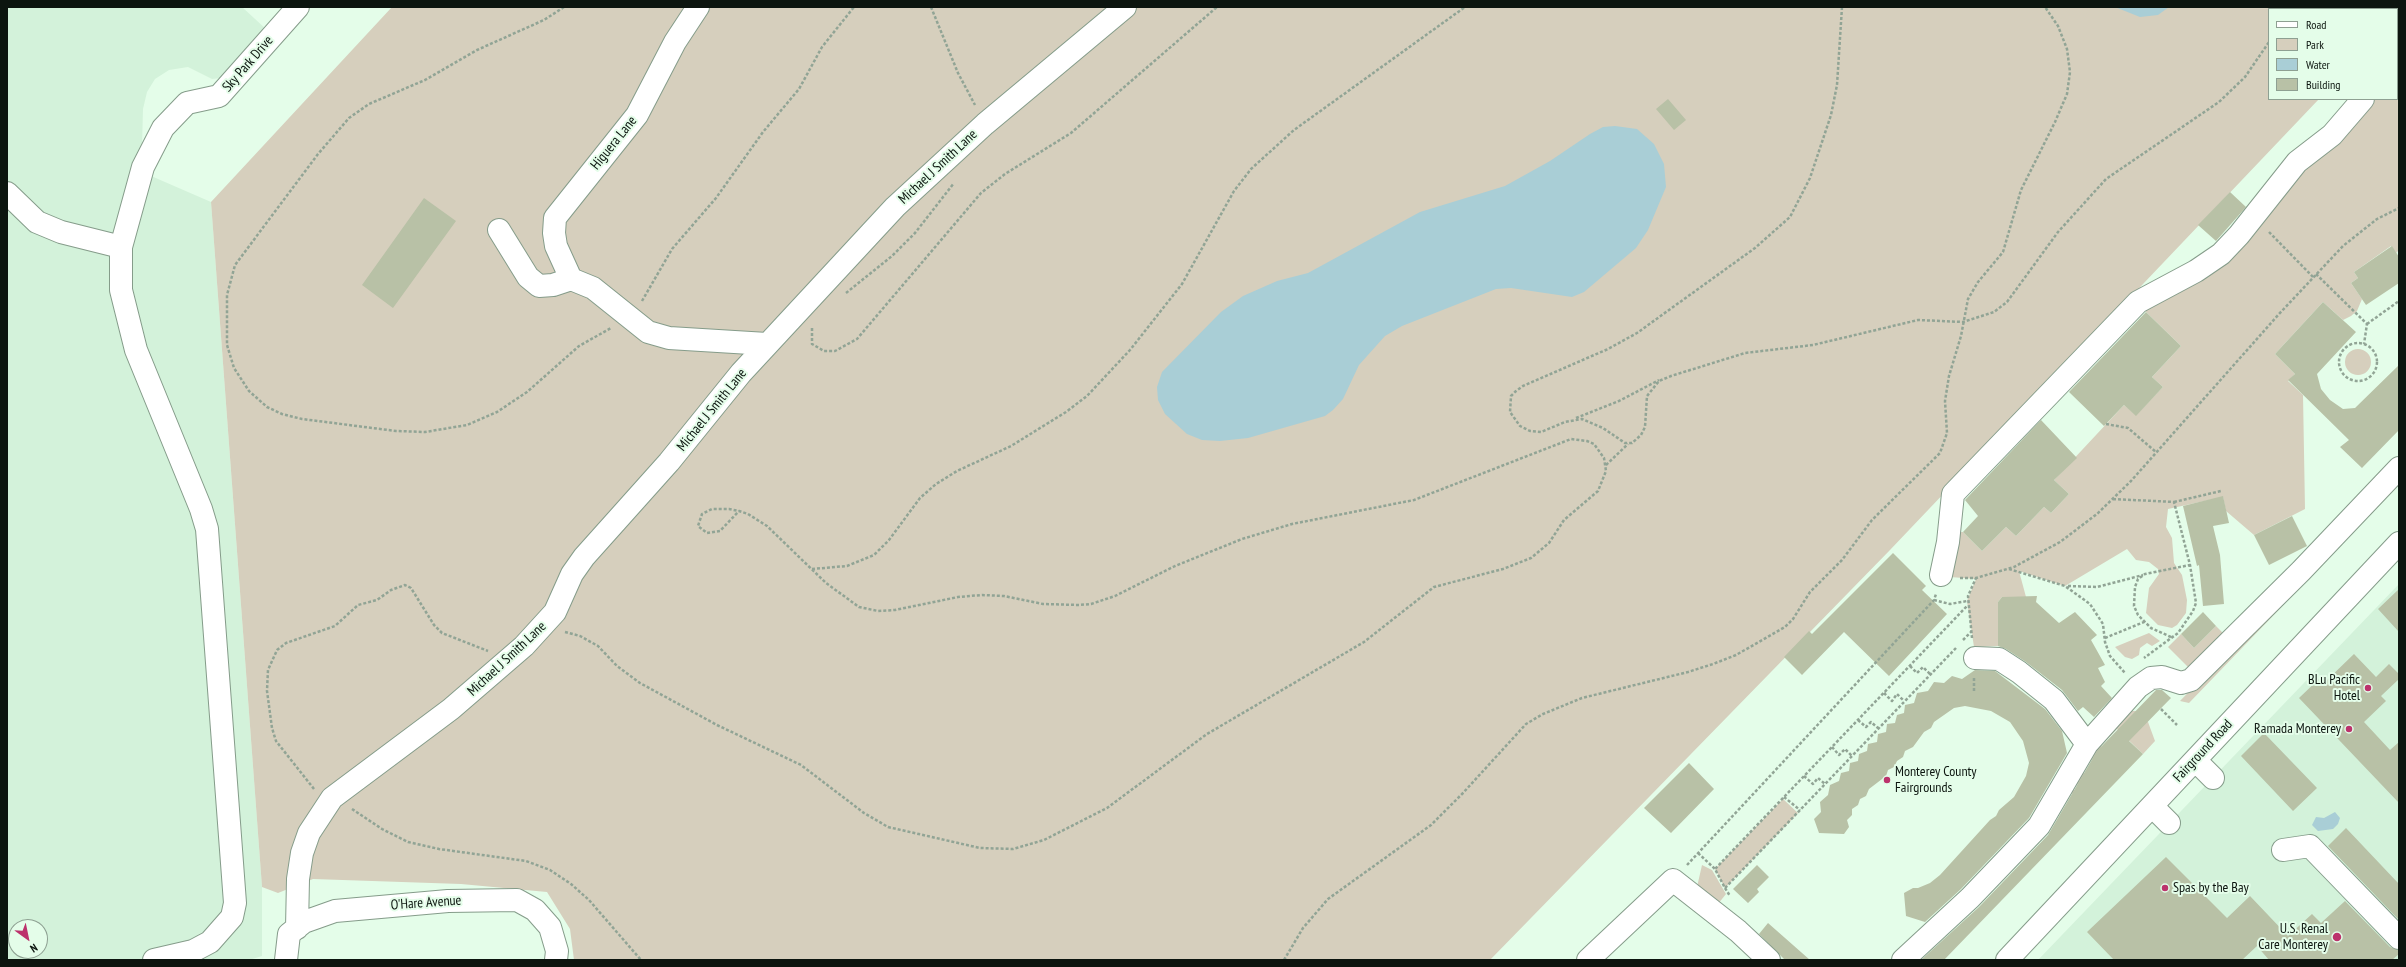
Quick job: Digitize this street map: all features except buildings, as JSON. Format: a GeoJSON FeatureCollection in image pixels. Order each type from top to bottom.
{"type":"FeatureCollection","features":[{"type":"Feature","properties":{"kind":"street","name":"Sky Park Drive"},"geometry":{"type":"LineString","coordinates":[[121,247],[143,167],[163,128],[187,103],[219,96],[298,7]]}},
{"type":"Feature","properties":{"kind":"street","name":"Higuera Lane"},"geometry":{"type":"LineString","coordinates":[[571,279],[556,246],[554,233],[555,218],[637,116],[674,42],[698,7]]}},
{"type":"Feature","properties":{"kind":"street","name":"Michael J Smith Lane"},"geometry":{"type":"LineString","coordinates":[[297,928],[298,879],[302,854],[309,832],[332,798],[451,709],[489,678],[541,629],[555,612],[572,574],[584,557],[669,462],[741,373],[895,207],[985,124],[1125,7]]}},
{"type":"Feature","properties":{"kind":"street"},"geometry":{"type":"LineString","coordinates":[[1941,575],[1948,542],[1954,494],[2138,302],[2210,263],[2239,235],[2297,162],[2332,135],[2362,100]]}},
{"type":"Feature","properties":{"kind":"street"},"geometry":{"type":"LineString","coordinates":[[7,193],[37,222],[60,232],[121,247],[121,290],[136,350],[201,509],[207,530],[235,903],[232,918],[210,942],[193,951],[154,960]]}},
{"type":"Feature","properties":{"kind":"street"},"geometry":{"type":"LineString","coordinates":[[499,230],[528,277],[539,286],[553,285],[571,279],[593,288],[648,332],[669,338],[767,344]]}},
{"type":"Feature","properties":{"kind":"street"},"geometry":{"type":"LineString","coordinates":[[1903,960],[1970,898],[2039,826],[2087,744],[2138,687],[2151,678],[2162,677],[2181,683],[2191,680],[2302,570],[2399,468]]}},
{"type":"Feature","properties":{"kind":"street","name":"Fairground Road"},"geometry":{"type":"LineString","coordinates":[[2014,958],[2152,806],[2399,543]]}},
{"type":"Feature","properties":{"kind":"street"},"geometry":{"type":"LineString","coordinates":[[1974,648],[2019,672],[2054,700],[2087,744]]}},
{"type":"Feature","properties":{"kind":"street"},"geometry":{"type":"LineString","coordinates":[[2195,760],[2213,778]]}},
{"type":"Feature","properties":{"kind":"street"},"geometry":{"type":"LineString","coordinates":[[2152,806],[2169,823]]}},
{"type":"Feature","properties":{"kind":"street"},"geometry":{"type":"LineString","coordinates":[[2283,850],[2310,846],[2399,938]]}},
{"type":"Feature","properties":{"kind":"street"},"geometry":{"type":"LineString","coordinates":[[1588,960],[1673,880],[1738,931],[1759,957]]}},
{"type":"Feature","properties":{"kind":"street","name":"O'Hare Avenue"},"geometry":{"type":"LineString","coordinates":[[297,928],[304,922],[335,911],[448,901],[517,900],[535,910],[550,927],[557,951],[556,960]]}},
{"type":"Feature","properties":{"kind":"street"},"geometry":{"type":"LineString","coordinates":[[286,960],[289,934],[297,928]]}},
{"type":"Feature","properties":{"kind":"path"},"geometry":{"type":"LineString","coordinates":[[564,7],[544,20],[477,50],[425,80],[369,104],[349,118],[318,154],[235,266],[228,285],[226,306],[230,359],[238,377],[248,392],[267,407],[282,414],[302,419],[396,431],[438,431],[467,425],[514,403],[579,346],[598,334],[630,318],[669,254],[716,198],[763,132],[799,88],[822,47],[854,7]]}},
{"type":"Feature","properties":{"kind":"path"},"geometry":{"type":"LineString","coordinates":[[931,7],[958,73],[985,124]]}},
{"type":"Feature","properties":{"kind":"path"},"geometry":{"type":"LineString","coordinates":[[815,324],[811,336],[812,344],[817,349],[824,351],[835,351],[857,339],[981,193],[1005,174],[1070,133],[1217,7]]}},
{"type":"Feature","properties":{"kind":"path"},"geometry":{"type":"LineString","coordinates":[[811,569],[841,568],[861,562],[874,554],[889,540],[920,498],[936,484],[957,471],[1011,446],[1082,400],[1130,350],[1182,284],[1234,191],[1251,169],[1294,130],[1465,7]]}},
{"type":"Feature","properties":{"kind":"path"},"geometry":{"type":"LineString","coordinates":[[1842,7],[1838,85],[1831,115],[1818,157],[1798,207],[1786,222],[1771,236],[1651,324],[1608,349],[1524,386],[1511,396],[1510,412],[1514,420],[1530,431],[1541,432],[1619,401],[1660,380],[1745,353],[1813,344],[1906,322],[1926,320],[1951,323],[1963,322],[1987,316],[2001,308],[2058,232],[2106,179],[2219,102],[2245,77],[2268,43]]}},
{"type":"Feature","properties":{"kind":"path"},"geometry":{"type":"LineString","coordinates":[[1284,960],[1303,928],[1328,899],[1431,825],[1463,793],[1526,724],[1544,714],[1582,698],[1688,672],[1713,664],[1763,640],[1789,623],[1810,592],[1842,560],[1872,520],[1940,453],[1947,433],[1945,401],[1949,376],[1963,322],[1965,307],[1972,290],[2003,252],[2021,190],[2055,122],[2066,94],[2070,72],[2066,49],[2058,26],[2045,7]]}},
{"type":"Feature","properties":{"kind":"path"},"geometry":{"type":"LineString","coordinates":[[841,297],[892,256],[915,233],[957,179]]}},
{"type":"Feature","properties":{"kind":"path"},"geometry":{"type":"LineString","coordinates":[[1673,880],[1934,600],[1941,575],[1976,578],[2008,568],[2060,542],[2079,530],[2113,499],[2313,277],[2362,230],[2377,219],[2399,208]]}},
{"type":"Feature","properties":{"kind":"path"},"geometry":{"type":"LineString","coordinates":[[2254,217],[2313,277]]}},
{"type":"Feature","properties":{"kind":"path"},"geometry":{"type":"LineString","coordinates":[[2316,274],[2367,324]]}},
{"type":"Feature","properties":{"kind":"path"},"geometry":{"type":"LineString","coordinates":[[2364,344],[2367,324],[2399,301]]}},
{"type":"Feature","properties":{"kind":"path"},"geometry":{"type":"LineString","coordinates":[[2352,344],[2364,344],[2370,348],[2376,358],[2375,371],[2366,380],[2354,381],[2343,374],[2340,369],[2339,357],[2342,351],[2352,344]]}},
{"type":"Feature","properties":{"kind":"path"},"geometry":{"type":"LineString","coordinates":[[1606,464],[1637,439],[1645,427],[1646,396],[1659,381],[1671,376]]}},
{"type":"Feature","properties":{"kind":"path"},"geometry":{"type":"LineString","coordinates":[[1565,422],[1582,419],[1629,444]]}},
{"type":"Feature","properties":{"kind":"path"},"geometry":{"type":"LineString","coordinates":[[2106,424],[2128,428],[2156,452]]}},
{"type":"Feature","properties":{"kind":"path"},"geometry":{"type":"LineString","coordinates":[[541,629],[569,632],[590,640],[640,683],[731,732],[789,758],[817,776],[864,813],[888,827],[980,848],[1013,849],[1044,840],[1107,808],[1207,734],[1364,642],[1434,587],[1503,569],[1531,558],[1549,543],[1564,520],[1598,491],[1605,477],[1606,464],[1602,453],[1594,444],[1587,440],[1571,440],[1414,500],[1292,524],[1242,539],[1175,566],[1115,596],[1091,604],[1043,604],[1004,596],[982,595],[958,597],[895,610],[869,610],[859,607],[843,598],[767,526],[756,518],[740,510],[712,509],[702,514],[698,526],[707,533],[720,531],[740,510]]}},
{"type":"Feature","properties":{"kind":"path"},"geometry":{"type":"LineString","coordinates":[[2113,499],[2174,502],[2221,491]]}},
{"type":"Feature","properties":{"kind":"path"},"geometry":{"type":"LineString","coordinates":[[2142,659],[2178,633],[2193,611],[2196,602],[2190,565],[2174,502]]}},
{"type":"Feature","properties":{"kind":"path"},"geometry":{"type":"LineString","coordinates":[[2065,586],[2097,587],[2155,571],[2190,565]]}},
{"type":"Feature","properties":{"kind":"path"},"geometry":{"type":"LineString","coordinates":[[2008,568],[2065,586],[2079,595],[2098,614],[2103,624],[2107,650],[2117,665],[2124,672],[2130,668]]}},
{"type":"Feature","properties":{"kind":"path"},"geometry":{"type":"LineString","coordinates":[[2145,574],[2138,580],[2133,596],[2134,606],[2144,622],[2171,638]]}},
{"type":"Feature","properties":{"kind":"path"},"geometry":{"type":"LineString","coordinates":[[1974,648],[1967,601],[1976,578]]}},
{"type":"Feature","properties":{"kind":"path"},"geometry":{"type":"LineString","coordinates":[[492,651],[470,646],[442,633],[434,625],[411,588],[405,585],[391,590],[377,600],[358,605],[335,626],[286,643],[277,650],[268,670],[266,691],[272,728],[276,741],[313,788],[360,813],[388,833],[408,842],[439,850],[526,861],[550,870],[571,884],[589,900],[641,960]]}},
{"type":"Feature","properties":{"kind":"path"},"geometry":{"type":"LineString","coordinates":[[1934,600],[1950,604],[1967,601]]}},
{"type":"Feature","properties":{"kind":"path"},"geometry":{"type":"LineString","coordinates":[[1715,869],[1967,606]]}},
{"type":"Feature","properties":{"kind":"path"},"geometry":{"type":"LineString","coordinates":[[2105,638],[2144,622]]}},
{"type":"Feature","properties":{"kind":"path"},"geometry":{"type":"LineString","coordinates":[[1698,853],[1715,869],[1725,888],[1971,632]]}},
{"type":"Feature","properties":{"kind":"path"},"geometry":{"type":"LineString","coordinates":[[1910,666],[1917,673],[1923,668],[1930,674]]}},
{"type":"Feature","properties":{"kind":"path"},"geometry":{"type":"LineString","coordinates":[[1884,693],[1892,701],[1897,694],[1904,701]]}},
{"type":"Feature","properties":{"kind":"path"},"geometry":{"type":"LineString","coordinates":[[2161,709],[2177,725]]}},
{"type":"Feature","properties":{"kind":"path"},"geometry":{"type":"LineString","coordinates":[[1858,720],[1866,727],[1871,722],[1878,728]]}},
{"type":"Feature","properties":{"kind":"path"},"geometry":{"type":"LineString","coordinates":[[1832,747],[1840,755],[1845,749],[1852,756]]}},
{"type":"Feature","properties":{"kind":"path"},"geometry":{"type":"LineString","coordinates":[[1804,776],[1812,784],[1818,778],[1825,784]]}},
{"type":"Feature","properties":{"kind":"path"},"geometry":{"type":"LineString","coordinates":[[1784,797],[1800,810]]}},
{"type":"Feature","properties":{"kind":"shaded area"},"geometry":{"type":"Polygon","coordinates":[[[7,7],[242,7],[267,30],[221,78],[212,79],[188,67],[169,70],[155,79],[147,92],[143,109],[142,147],[135,169],[211,202],[262,887],[262,956],[249,960],[7,960],[7,7]]]}},
{"type":"Feature","properties":{"kind":"shaded area"},"geometry":{"type":"Polygon","coordinates":[[[2399,584],[2399,960],[2038,960],[2061,936],[2399,584]]]}},
{"type":"Feature","properties":{"kind":"green space"},"geometry":{"type":"Polygon","coordinates":[[[392,7],[2399,7],[2398,17],[2398,8],[2268,8],[2268,100],[2318,100],[1890,550],[1490,960],[574,960],[570,929],[547,892],[461,884],[313,879],[278,893],[262,887],[211,202],[392,7]]]}},
{"type":"Feature","properties":{"kind":"green space"},"geometry":{"type":"Polygon","coordinates":[[[2399,52],[2399,250],[2396,253],[2391,246],[2354,272],[2358,278],[2351,283],[2362,299],[2357,311],[2343,320],[2323,302],[2275,354],[2295,374],[2288,381],[2303,395],[2305,509],[2254,535],[2226,511],[2223,497],[2168,509],[2166,527],[2172,538],[2174,563],[2182,575],[2187,600],[2186,613],[2177,625],[2172,628],[2158,625],[2146,613],[2149,588],[2159,574],[2158,569],[2149,562],[2136,560],[2127,549],[2065,586],[2019,571],[2026,597],[2002,597],[1998,602],[1998,646],[1974,647],[1967,601],[1976,579],[1950,577],[1956,532],[1963,532],[1982,551],[2006,527],[2016,536],[2044,507],[2051,513],[2069,494],[2054,480],[2124,405],[2136,415],[2163,387],[2152,377],[2181,346],[2140,306],[2196,271],[2362,100],[2398,100],[2399,52]]]}},
{"type":"Feature","properties":{"kind":"green space"},"geometry":{"type":"Polygon","coordinates":[[[2358,349],[2367,353],[2371,362],[2367,371],[2358,375],[2349,371],[2345,362],[2349,353],[2358,349]]]}},
{"type":"Feature","properties":{"kind":"green space"},"geometry":{"type":"Polygon","coordinates":[[[2399,474],[2399,485],[2189,703],[2180,701],[2399,474]]]}},
{"type":"Feature","properties":{"kind":"green space"},"geometry":{"type":"Polygon","coordinates":[[[2216,626],[2226,636],[2191,670],[2168,647],[2181,634],[2194,648],[2216,626]]]}},
{"type":"Feature","properties":{"kind":"green space"},"geometry":{"type":"Polygon","coordinates":[[[2149,633],[2160,641],[2152,646],[2147,643],[2140,648],[2139,655],[2132,659],[2125,657],[2115,647],[2149,633]]]}},
{"type":"Feature","properties":{"kind":"green space"},"geometry":{"type":"Polygon","coordinates":[[[2127,711],[2136,711],[2148,722],[2155,741],[2143,754],[2117,729],[2101,746],[2103,748],[2083,769],[2085,777],[2073,789],[2083,799],[2088,810],[2071,792],[2070,786],[2114,721],[2127,711]]]}},
{"type":"Feature","properties":{"kind":"green space"},"geometry":{"type":"Polygon","coordinates":[[[1783,799],[1798,813],[1725,888],[1715,869],[1783,799]]]}},
{"type":"Feature","properties":{"kind":"green space"},"geometry":{"type":"Polygon","coordinates":[[[1702,865],[1712,870],[1726,894],[1718,904],[1697,887],[1702,865]]]}},
{"type":"Feature","properties":{"kind":"water"},"geometry":{"type":"Polygon","coordinates":[[[2115,7],[2169,7],[2158,15],[2140,17],[2115,7]]]}},
{"type":"Feature","properties":{"kind":"water"},"geometry":{"type":"Polygon","coordinates":[[[1615,126],[1637,129],[1654,144],[1664,164],[1666,187],[1648,230],[1636,248],[1584,292],[1572,297],[1511,288],[1496,289],[1402,326],[1385,336],[1359,365],[1343,399],[1325,416],[1248,438],[1220,441],[1202,440],[1187,434],[1165,414],[1158,400],[1157,387],[1162,372],[1221,312],[1243,296],[1277,281],[1308,273],[1420,212],[1505,186],[1550,161],[1590,134],[1603,127],[1615,126]]]}},
{"type":"Feature","properties":{"kind":"water"},"geometry":{"type":"Polygon","coordinates":[[[2335,812],[2340,818],[2338,824],[2333,829],[2318,831],[2312,825],[2316,817],[2324,818],[2335,812]]]}},
{"type":"Feature","properties":{"kind":"place","name":"BLu Pacific Hotel"},"geometry":{"type":"Point","coordinates":[2368,688]}},
{"type":"Feature","properties":{"kind":"place","name":"Ramada Monterey"},"geometry":{"type":"Point","coordinates":[2349,729]}},
{"type":"Feature","properties":{"kind":"place","name":"Monterey County Fairgrounds"},"geometry":{"type":"Point","coordinates":[1887,780]}},
{"type":"Feature","properties":{"kind":"place","name":"Spas by the Bay"},"geometry":{"type":"Point","coordinates":[2165,888]}},
{"type":"Feature","properties":{"kind":"place","name":"U.S. Renal Care Monterey"},"geometry":{"type":"Point","coordinates":[2337,937]}}]}
